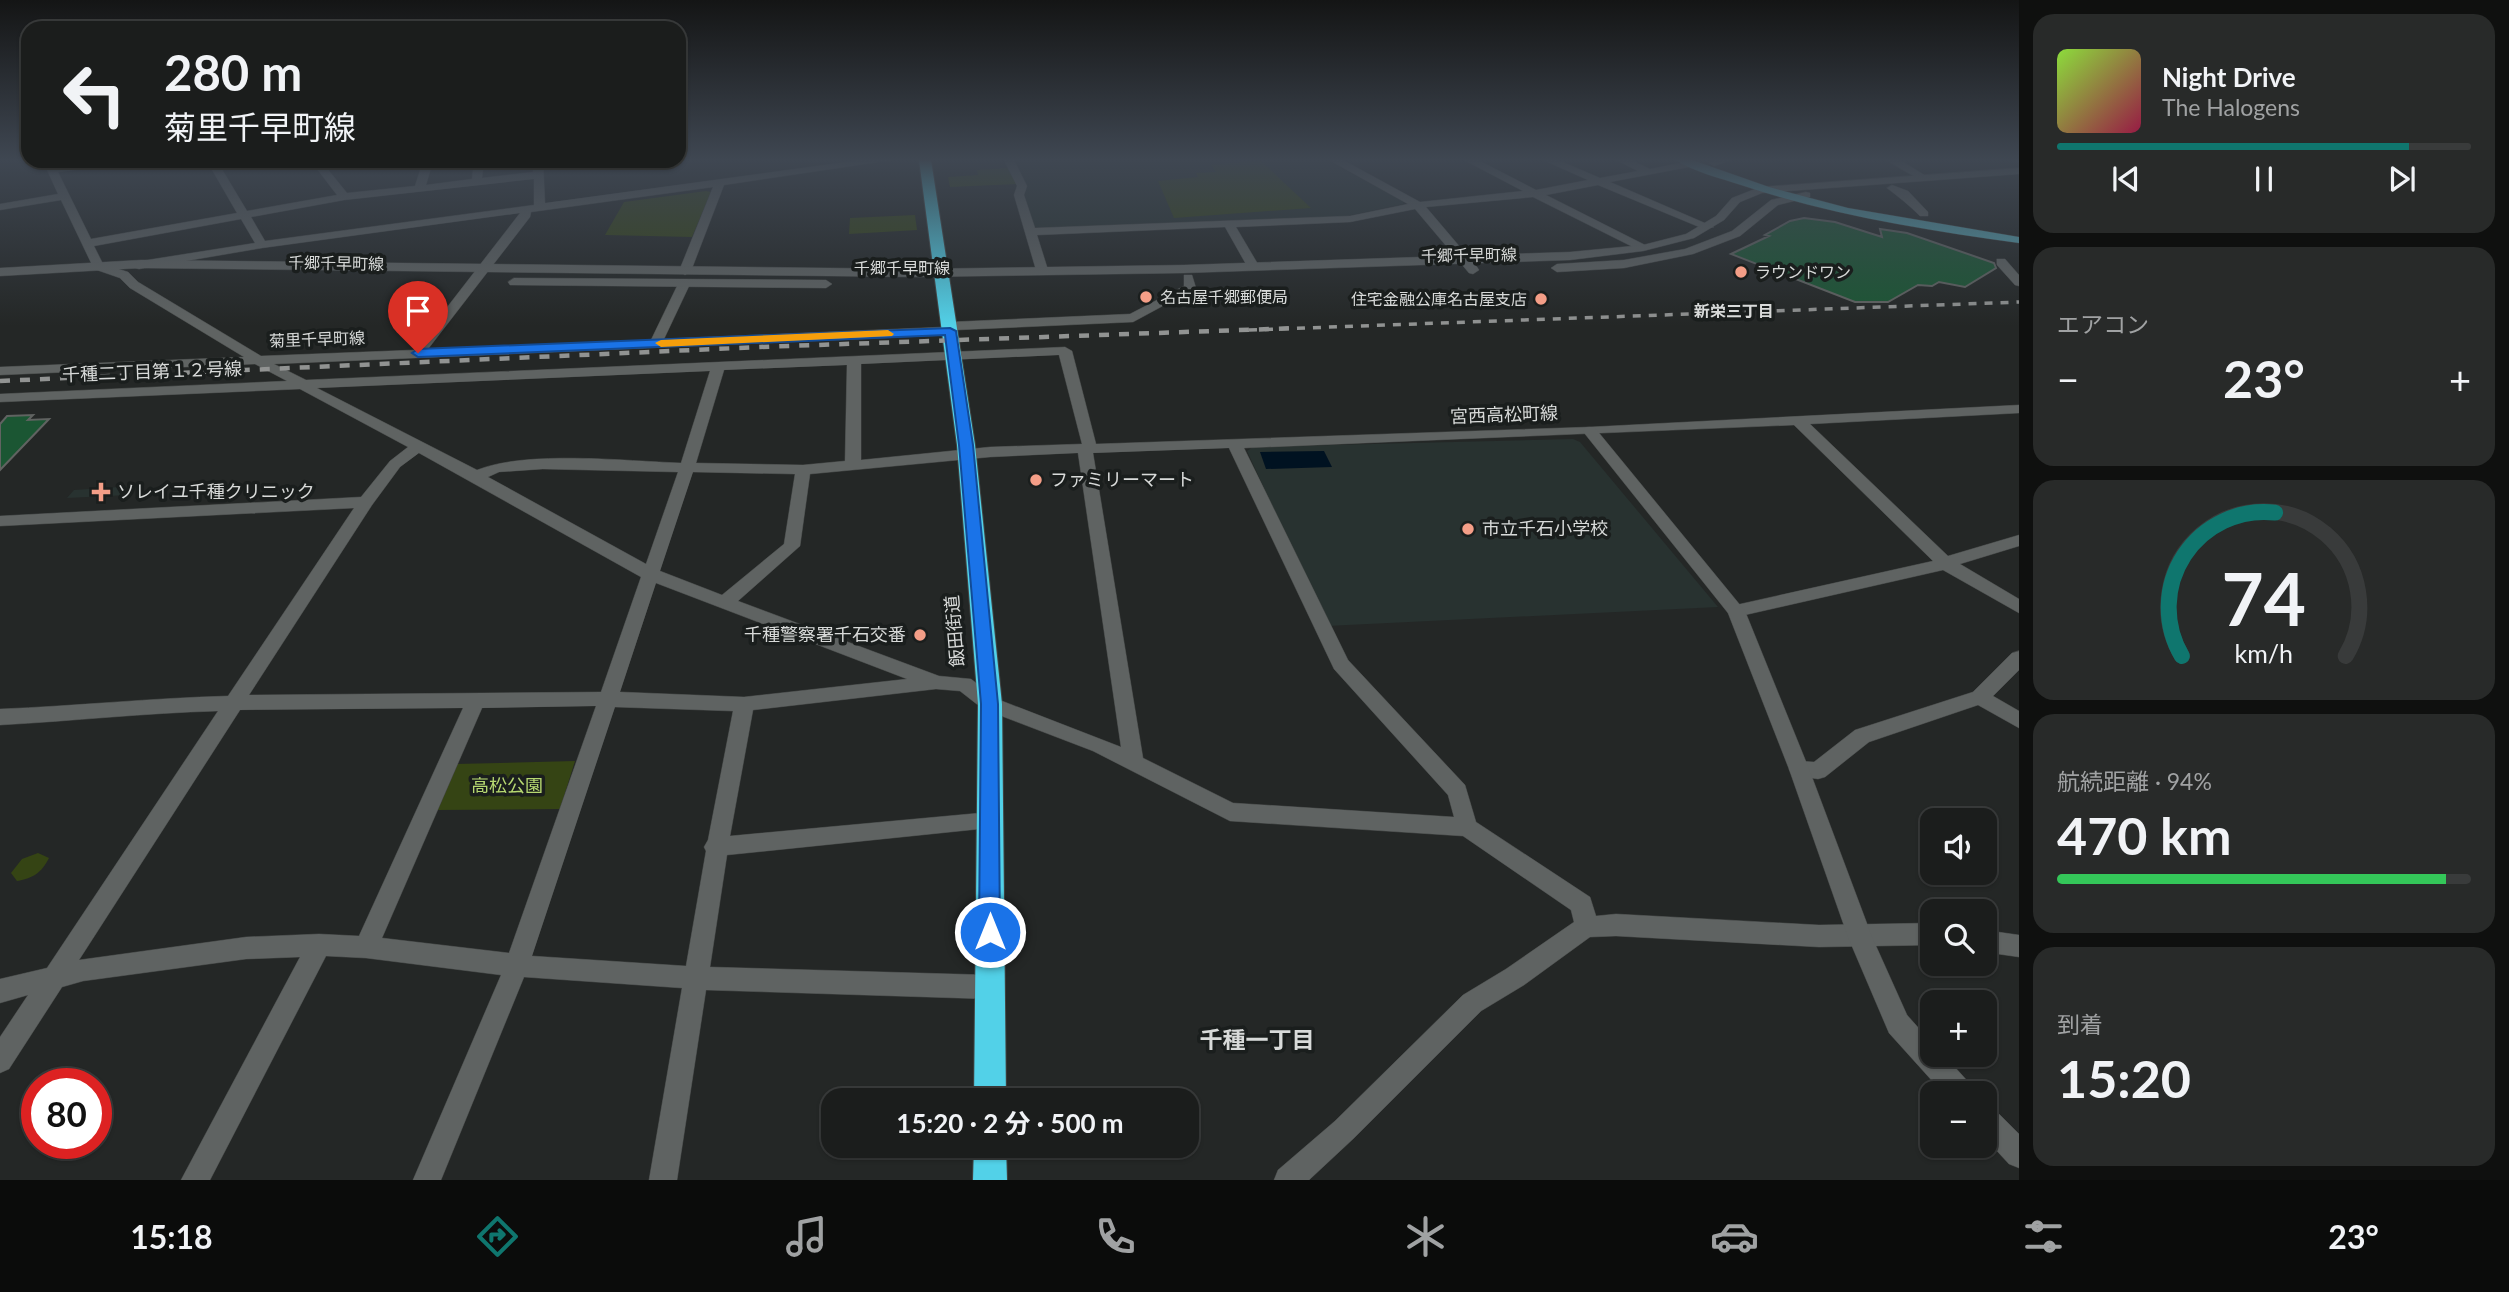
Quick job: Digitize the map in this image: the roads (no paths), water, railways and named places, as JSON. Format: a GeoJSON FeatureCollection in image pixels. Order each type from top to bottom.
{"type":"FeatureCollection","features":[{"type":"Feature","properties":{"kind":"highway","name":"飯田街道"},"geometry":{"type":"LineString","coordinates":[[933,215],[942,279],[944,358],[967,454],[990,704],[990,1088]]}},
{"type":"Feature","properties":{"kind":"highway"},"geometry":{"type":"LineString","coordinates":[[990,1158],[990,1180]]}},
{"type":"Feature","properties":{"kind":"main road"},"geometry":{"type":"LineString","coordinates":[[1865,215],[1889,222],[2019,240]]}},
{"type":"Feature","properties":{"kind":"main road"},"geometry":{"type":"LineString","coordinates":[[1891,215],[2019,233]]}},
{"type":"Feature","properties":{"kind":"street"},"geometry":{"type":"LineString","coordinates":[[74,215],[98,266],[124,275],[134,285],[316,394],[476,476],[650,574],[938,683]]}},
{"type":"Feature","properties":{"kind":"street"},"geometry":{"type":"LineString","coordinates":[[89,243],[246,215]]}},
{"type":"Feature","properties":{"kind":"street"},"geometry":{"type":"LineString","coordinates":[[246,215],[262,245]]}},
{"type":"Feature","properties":{"kind":"street"},"geometry":{"type":"LineString","coordinates":[[124,275],[141,264],[262,245],[494,215]]}},
{"type":"Feature","properties":{"kind":"street"},"geometry":{"type":"LineString","coordinates":[[418,353],[482,278],[526,215]]}},
{"type":"Feature","properties":{"kind":"street"},"geometry":{"type":"LineString","coordinates":[[656,343],[707,215]]}},
{"type":"Feature","properties":{"kind":"street"},"geometry":{"type":"LineString","coordinates":[[1025,215],[1042,270]]}},
{"type":"Feature","properties":{"kind":"street"},"geometry":{"type":"LineString","coordinates":[[1030,232],[1350,219],[1369,215]]}},
{"type":"Feature","properties":{"kind":"street"},"geometry":{"type":"LineString","coordinates":[[1427,215],[1473,270]]}},
{"type":"Feature","properties":{"kind":"street"},"geometry":{"type":"LineString","coordinates":[[1580,215],[1643,248]]}},
{"type":"Feature","properties":{"kind":"street"},"geometry":{"type":"LineString","coordinates":[[1679,215],[1708,227]]}},
{"type":"Feature","properties":{"kind":"street","name":"千郷千早町線"},"geometry":{"type":"LineString","coordinates":[[942,279],[1042,270],[1253,267],[1570,256],[1668,243],[1708,227],[1723,215]]}},
{"type":"Feature","properties":{"kind":"street","name":"千郷千早町線"},"geometry":{"type":"LineString","coordinates":[[0,283],[124,275],[1188,278],[1593,267],[1673,256],[1735,234],[1756,215]]}},
{"type":"Feature","properties":{"kind":"street"},"geometry":{"type":"LineString","coordinates":[[1228,223],[1253,267]]}},
{"type":"Feature","properties":{"kind":"street"},"geometry":{"type":"LineString","coordinates":[[2001,262],[2019,282]]}},
{"type":"Feature","properties":{"kind":"street","name":"千郷千早町線"},"geometry":{"type":"LineString","coordinates":[[0,272],[141,264],[482,278]]}},
{"type":"Feature","properties":{"kind":"street","name":"千郷千早町線"},"geometry":{"type":"LineString","coordinates":[[503,282],[684,277]]}},
{"type":"Feature","properties":{"kind":"street","name":"菊里千早町線"},"geometry":{"type":"LineString","coordinates":[[0,370],[943,330],[1133,318],[1191,288],[1188,278]]}},
{"type":"Feature","properties":{"kind":"street","name":"千種二丁目第１２号線"},"geometry":{"type":"LineString","coordinates":[[0,398],[1065,351],[1088,448]]}},
{"type":"Feature","properties":{"kind":"street"},"geometry":{"type":"LineString","coordinates":[[853,465],[854,361]]}},
{"type":"Feature","properties":{"kind":"street"},"geometry":{"type":"LineString","coordinates":[[427,1180],[517,965],[687,468],[718,367]]}},
{"type":"Feature","properties":{"kind":"street","name":"宮西高松町線"},"geometry":{"type":"LineString","coordinates":[[476,476],[496,468],[543,464],[803,470],[990,452],[1590,432],[2018,410]]}},
{"type":"Feature","properties":{"kind":"street"},"geometry":{"type":"LineString","coordinates":[[1798,421],[1945,563],[2019,607]]}},
{"type":"Feature","properties":{"kind":"street"},"geometry":{"type":"LineString","coordinates":[[1590,432],[1736,611],[1799,769],[1860,937],[1898,1024],[1950,1081]]}},
{"type":"Feature","properties":{"kind":"street"},"geometry":{"type":"LineString","coordinates":[[1234,442],[1341,664],[1458,791],[1467,827]]}},
{"type":"Feature","properties":{"kind":"street"},"geometry":{"type":"LineString","coordinates":[[0,1060],[366,502],[395,464],[417,447]]}},
{"type":"Feature","properties":{"kind":"street"},"geometry":{"type":"LineString","coordinates":[[1088,448],[1134,763]]}},
{"type":"Feature","properties":{"kind":"street"},"geometry":{"type":"LineString","coordinates":[[724,603],[793,546],[803,470]]}},
{"type":"Feature","properties":{"kind":"street"},"geometry":{"type":"LineString","coordinates":[[0,522],[366,502]]}},
{"type":"Feature","properties":{"kind":"street"},"geometry":{"type":"LineString","coordinates":[[1736,611],[1945,563],[2019,540]]}},
{"type":"Feature","properties":{"kind":"street"},"geometry":{"type":"LineString","coordinates":[[1799,769],[1818,771],[1862,736],[1980,697],[2019,658]]}},
{"type":"Feature","properties":{"kind":"street"},"geometry":{"type":"LineString","coordinates":[[0,717],[97,712],[150,705],[235,703],[607,699],[744,704],[938,683],[964,684],[990,704],[1100,745],[1230,812],[1467,827],[1582,904],[1586,927]]}},
{"type":"Feature","properties":{"kind":"street"},"geometry":{"type":"LineString","coordinates":[[1980,697],[2019,720]]}},
{"type":"Feature","properties":{"kind":"street"},"geometry":{"type":"LineString","coordinates":[[366,947],[475,700]]}},
{"type":"Feature","properties":{"kind":"street"},"geometry":{"type":"LineString","coordinates":[[663,1180],[697,978],[715,847],[744,704]]}},
{"type":"Feature","properties":{"kind":"street"},"geometry":{"type":"LineString","coordinates":[[715,847],[991,821]]}},
{"type":"Feature","properties":{"kind":"street"},"geometry":{"type":"LineString","coordinates":[[1287,1180],[1344,1130],[1472,1003],[1516,977],[1586,927],[1616,925],[1860,937],[1920,934]]}},
{"type":"Feature","properties":{"kind":"street"},"geometry":{"type":"LineString","coordinates":[[1997,943],[2019,946]]}},
{"type":"Feature","properties":{"kind":"street"},"geometry":{"type":"LineString","coordinates":[[195,1180],[319,944]]}},
{"type":"Feature","properties":{"kind":"street"},"geometry":{"type":"LineString","coordinates":[[0,991],[56,976],[246,948],[319,944],[517,965],[697,978],[989,987]]}},
{"type":"Feature","properties":{"kind":"street"},"geometry":{"type":"LineString","coordinates":[[1997,1131],[2019,1154]]}},
{"type":"Feature","properties":{"kind":"water"},"geometry":{"type":"Polygon","coordinates":[[[1324,451],[1332,467],[1266,469],[1260,452],[1324,451]]]}},
{"type":"Feature","properties":{"kind":"railway"},"geometry":{"type":"LineString","coordinates":[[1249,330],[2019,302]]}},
{"type":"Feature","properties":{"kind":"railway"},"geometry":{"type":"LineString","coordinates":[[0,381],[760,347],[1298,328]]}},
{"type":"Feature","properties":{"kind":"place","name":"ラウンドワン"},"geometry":{"type":"Point","coordinates":[1741,272]}},
{"type":"Feature","properties":{"kind":"place","name":"名古屋千郷郵便局"},"geometry":{"type":"Point","coordinates":[1146,297]}},
{"type":"Feature","properties":{"kind":"place","name":"住宅金融公庫名古屋支店"},"geometry":{"type":"Point","coordinates":[1541,299]}},
{"type":"Feature","properties":{"kind":"place","name":"ファミリーマート"},"geometry":{"type":"Point","coordinates":[1036,480]}},
{"type":"Feature","properties":{"kind":"place","name":"ソレイユ千種クリニック"},"geometry":{"type":"Point","coordinates":[101,492]}},
{"type":"Feature","properties":{"kind":"place","name":"市立千石小学校"},"geometry":{"type":"Point","coordinates":[1468,529]}},
{"type":"Feature","properties":{"kind":"place","name":"千種警察署千石交番"},"geometry":{"type":"Point","coordinates":[920,635]}},
{"type":"Feature","properties":{"kind":"district","name":"新栄三丁目"},"geometry":{"type":"Point","coordinates":[1734,311]}},
{"type":"Feature","properties":{"kind":"district","name":"千種一丁目"},"geometry":{"type":"Point","coordinates":[1257,1040]}},
{"type":"Feature","properties":{"kind":"park label","name":"高松公園"},"geometry":{"type":"Point","coordinates":[507,786]}}]}
